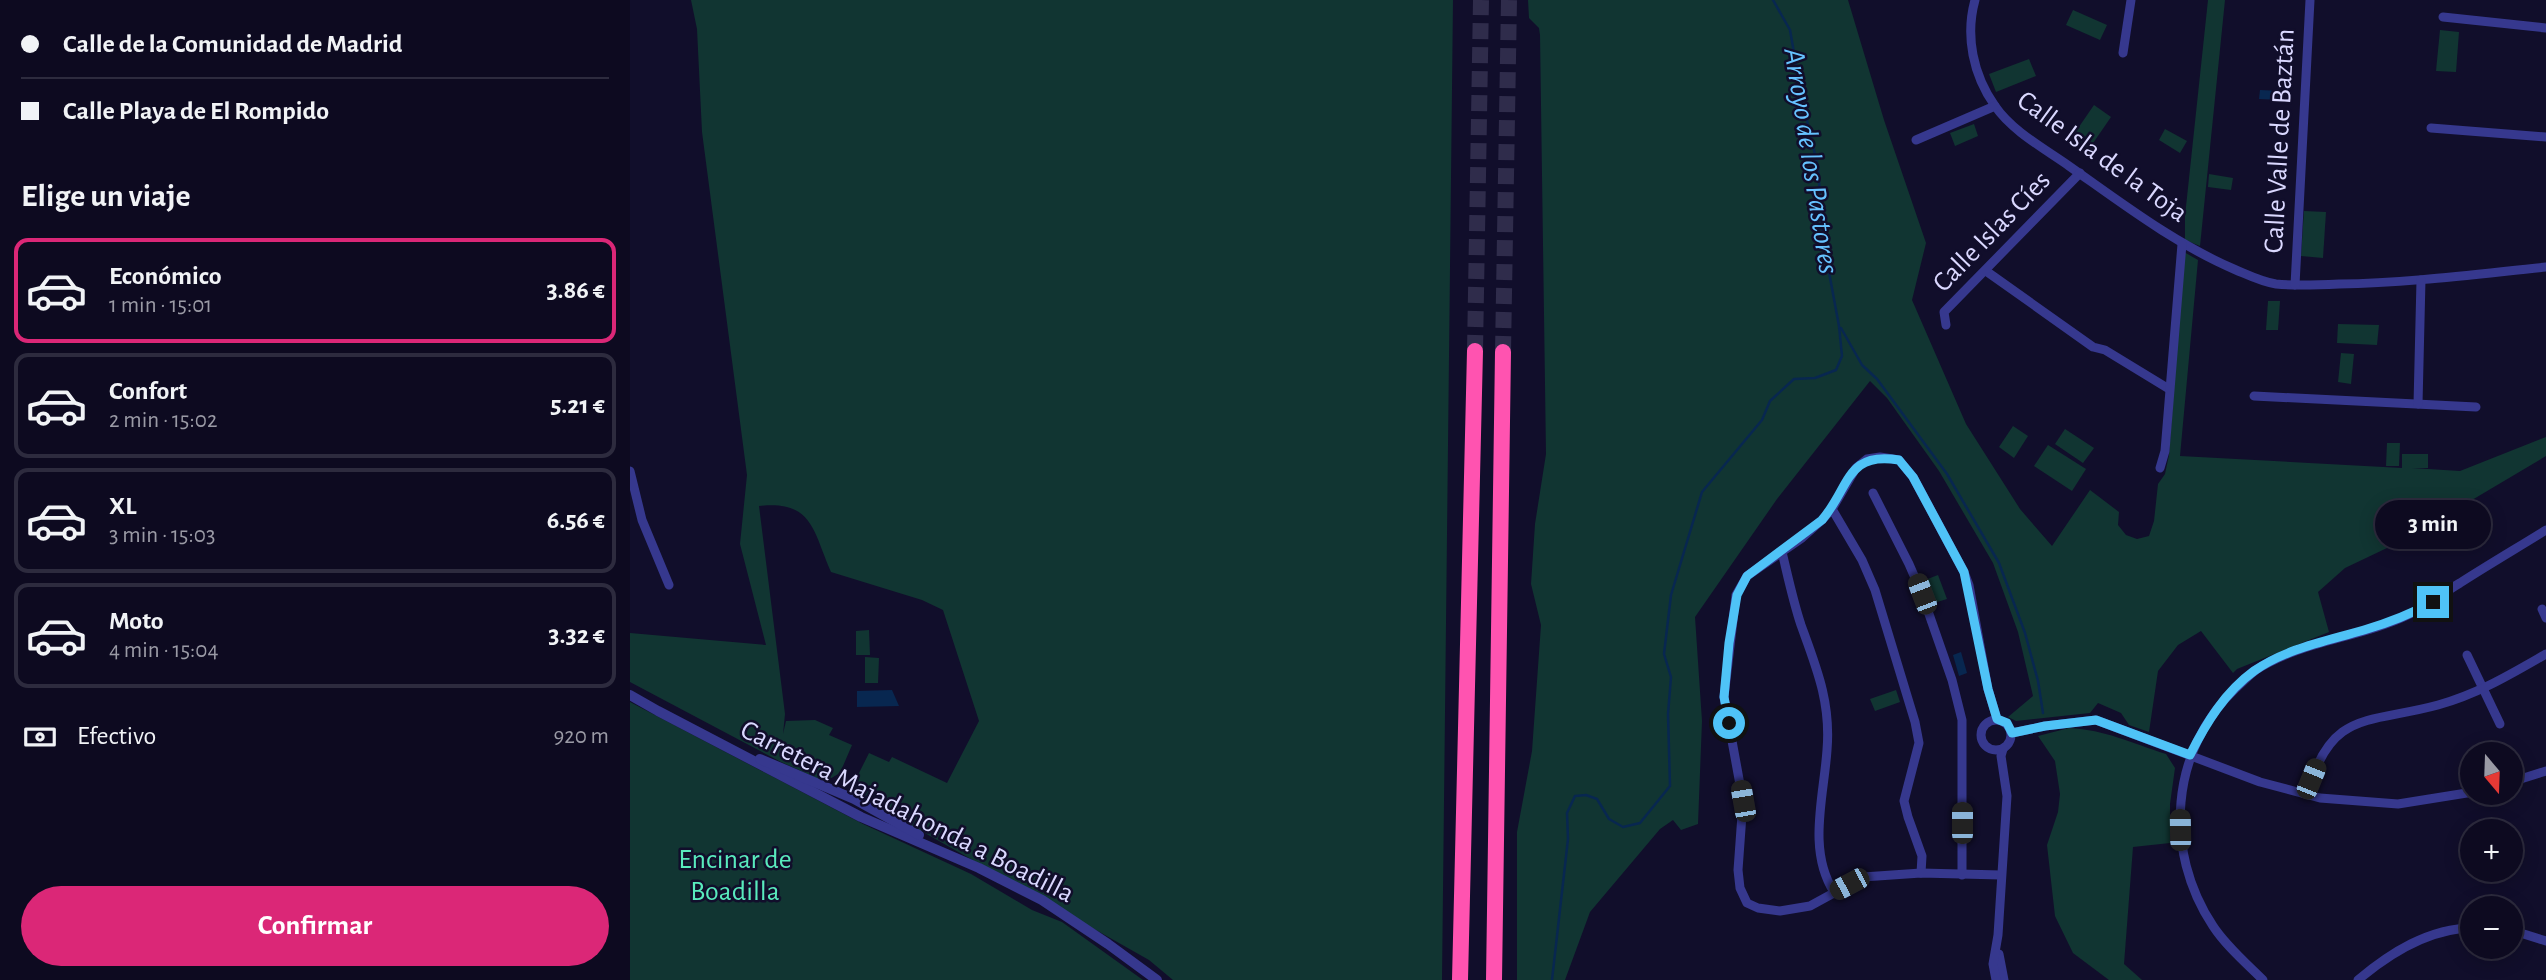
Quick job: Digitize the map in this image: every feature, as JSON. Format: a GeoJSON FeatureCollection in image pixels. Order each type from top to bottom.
{"type":"FeatureCollection","features":[{"type":"Feature","properties":{"kind":"highway"},"geometry":{"type":"LineString","coordinates":[[1460,980],[1475,351]]}},
{"type":"Feature","properties":{"kind":"highway"},"geometry":{"type":"LineString","coordinates":[[1494,980],[1503,352]]}},
{"type":"Feature","properties":{"kind":"street","name":"Calle Isla de la Toja"},"geometry":{"type":"LineString","coordinates":[[1975,0],[1970,43],[1982,81],[1995,106],[2023,132],[2182,244],[2252,277],[2273,284],[2380,284],[2546,267]]}},
{"type":"Feature","properties":{"kind":"street"},"geometry":{"type":"LineString","coordinates":[[2123,53],[2131,0]]}},
{"type":"Feature","properties":{"kind":"street","name":"Calle Valle de Baztán"},"geometry":{"type":"LineString","coordinates":[[2295,285],[2310,0]]}},
{"type":"Feature","properties":{"kind":"street"},"geometry":{"type":"LineString","coordinates":[[2443,17],[2546,28]]}},
{"type":"Feature","properties":{"kind":"street","name":"Calle Isla de la Toja"},"geometry":{"type":"LineString","coordinates":[[1916,140],[1995,106]]}},
{"type":"Feature","properties":{"kind":"street"},"geometry":{"type":"LineString","coordinates":[[2431,128],[2546,137]]}},
{"type":"Feature","properties":{"kind":"street","name":"Calle Islas Cíes"},"geometry":{"type":"LineString","coordinates":[[1946,325],[1944,312],[2080,173]]}},
{"type":"Feature","properties":{"kind":"street"},"geometry":{"type":"LineString","coordinates":[[2160,468],[2165,451],[2182,244]]}},
{"type":"Feature","properties":{"kind":"street"},"geometry":{"type":"LineString","coordinates":[[1986,271],[2092,347],[2105,349],[2169,389]]}},
{"type":"Feature","properties":{"kind":"street"},"geometry":{"type":"LineString","coordinates":[[2418,404],[2421,280]]}},
{"type":"Feature","properties":{"kind":"street"},"geometry":{"type":"LineString","coordinates":[[2255,396],[2476,407]]}},
{"type":"Feature","properties":{"kind":"street"},"geometry":{"type":"LineString","coordinates":[[1997,719],[1988,689],[1964,572],[1913,477],[1899,460],[1880,457],[1867,460],[1856,468],[1832,509],[1822,520],[1747,576],[1737,595],[1724,697],[1743,801],[1738,870],[1740,888],[1747,903],[1758,908],[1780,911],[1810,906],[1863,877],[1921,873],[2001,875]]}},
{"type":"Feature","properties":{"kind":"street"},"geometry":{"type":"LineString","coordinates":[[630,471],[642,520],[669,585]]}},
{"type":"Feature","properties":{"kind":"street"},"geometry":{"type":"LineString","coordinates":[[1872,493],[1913,574],[1952,680],[1962,720],[1962,875]]}},
{"type":"Feature","properties":{"kind":"street"},"geometry":{"type":"LineString","coordinates":[[1832,509],[1862,560],[1875,590],[1915,722],[1919,743],[1904,801],[1922,856],[1921,873]]}},
{"type":"Feature","properties":{"kind":"street"},"geometry":{"type":"LineString","coordinates":[[2263,980],[2213,926],[2189,875],[2180,846],[2181,789],[2190,755],[2202,731],[2221,702],[2254,671],[2294,650],[2407,616],[2546,530]]}},
{"type":"Feature","properties":{"kind":"street"},"geometry":{"type":"LineString","coordinates":[[1782,552],[1794,603],[1821,678],[1827,713],[1827,750],[1819,830],[1826,880],[1834,892]]}},
{"type":"Feature","properties":{"kind":"street"},"geometry":{"type":"LineString","coordinates":[[2307,794],[2320,758],[2332,741],[2350,727],[2379,717],[2438,705],[2485,689],[2546,654]]}},
{"type":"Feature","properties":{"kind":"street"},"geometry":{"type":"LineString","coordinates":[[2466,655],[2500,723]]}},
{"type":"Feature","properties":{"kind":"street","name":"Carretera Majadahonda a Boadilla"},"geometry":{"type":"LineString","coordinates":[[630,695],[736,752],[792,771],[855,799],[944,852],[1042,900],[1157,980]]}},
{"type":"Feature","properties":{"kind":"street"},"geometry":{"type":"LineString","coordinates":[[1997,719],[2007,723],[2012,733],[2010,743],[2003,749],[1993,751],[1985,746],[1980,738],[1988,721],[1997,719]]}},
{"type":"Feature","properties":{"kind":"street"},"geometry":{"type":"LineString","coordinates":[[2012,733],[2096,720],[2260,782],[2307,794],[2398,804],[2460,794]]}},
{"type":"Feature","properties":{"kind":"street"},"geometry":{"type":"LineString","coordinates":[[2003,749],[2001,756],[2007,796],[1998,935],[1999,965],[2004,980]]}},
{"type":"Feature","properties":{"kind":"street"},"geometry":{"type":"LineString","coordinates":[[2524,778],[2546,771]]}},
{"type":"Feature","properties":{"kind":"street"},"geometry":{"type":"LineString","coordinates":[[2358,980],[2381,961],[2418,940],[2460,929]]}},
{"type":"Feature","properties":{"kind":"street"},"geometry":{"type":"LineString","coordinates":[[2523,934],[2546,941]]}},
{"type":"Feature","properties":{"kind":"street"},"geometry":{"type":"LineString","coordinates":[[1996,980],[1993,964],[1998,935]]}},
{"type":"Feature","properties":{"kind":"green space"},"geometry":{"type":"Polygon","coordinates":[[[691,0],[1453,0],[1442,980],[1173,980],[1149,960],[866,802],[855,789],[855,781],[869,753],[889,762],[892,757],[947,783],[979,721],[943,610],[922,600],[831,572],[808,521],[801,513],[790,508],[777,505],[759,506],[785,714],[783,734],[786,721],[815,720],[833,728],[829,735],[852,745],[840,773],[828,780],[819,779],[781,762],[630,682],[630,633],[766,645],[740,544],[747,475],[702,132],[697,29],[691,0]]]}},
{"type":"Feature","properties":{"kind":"green space"},"geometry":{"type":"Polygon","coordinates":[[[1528,0],[1848,0],[1884,120],[1926,243],[1912,300],[1966,424],[2020,509],[2052,546],[2090,490],[2119,512],[2118,525],[2126,535],[2137,539],[2149,536],[2154,521],[2158,484],[2165,474],[2169,455],[2184,252],[2198,260],[2180,456],[2402,468],[2402,454],[2428,454],[2428,468],[2412,468],[2460,471],[2546,437],[2546,456],[2408,538],[2345,568],[2318,592],[2329,632],[2237,669],[2233,673],[2201,631],[2178,645],[2158,671],[2149,732],[2129,725],[2121,713],[2098,703],[2090,713],[2016,721],[2008,717],[2033,696],[2018,632],[1993,563],[1939,471],[1887,398],[1870,381],[1777,499],[1695,617],[1702,721],[1698,824],[1681,830],[1673,820],[1660,829],[1590,912],[1565,980],[1517,980],[1517,832],[1532,751],[1541,625],[1531,584],[1535,524],[1546,454],[1540,35],[1539,28],[1529,18],[1528,0]]]}},
{"type":"Feature","properties":{"kind":"green space"},"geometry":{"type":"Polygon","coordinates":[[[2208,0],[2225,0],[2200,246],[2185,240],[2185,216],[2208,0]]]}},
{"type":"Feature","properties":{"kind":"green space"},"geometry":{"type":"Polygon","coordinates":[[[2073,10],[2107,25],[2100,40],[2066,25],[2073,10]]]}},
{"type":"Feature","properties":{"kind":"green space"},"geometry":{"type":"Polygon","coordinates":[[[2440,30],[2459,32],[2456,72],[2436,71],[2440,30]]]}},
{"type":"Feature","properties":{"kind":"green space"},"geometry":{"type":"Polygon","coordinates":[[[2029,59],[2036,76],[1996,92],[1989,74],[2029,59]]]}},
{"type":"Feature","properties":{"kind":"green space"},"geometry":{"type":"Polygon","coordinates":[[[2094,105],[2111,117],[2089,149],[2072,137],[2094,105]]]}},
{"type":"Feature","properties":{"kind":"green space"},"geometry":{"type":"Polygon","coordinates":[[[1974,124],[1978,136],[1955,146],[1950,133],[1974,124]]]}},
{"type":"Feature","properties":{"kind":"green space"},"geometry":{"type":"Polygon","coordinates":[[[2165,129],[2187,141],[2180,153],[2159,140],[2165,129]]]}},
{"type":"Feature","properties":{"kind":"green space"},"geometry":{"type":"Polygon","coordinates":[[[2209,174],[2233,178],[2231,190],[2208,187],[2209,174]]]}},
{"type":"Feature","properties":{"kind":"green space"},"geometry":{"type":"Polygon","coordinates":[[[2304,211],[2326,212],[2323,258],[2301,256],[2304,211]]]}},
{"type":"Feature","properties":{"kind":"green space"},"geometry":{"type":"Polygon","coordinates":[[[2268,301],[2280,301],[2278,330],[2266,330],[2268,301]]]}},
{"type":"Feature","properties":{"kind":"green space"},"geometry":{"type":"Polygon","coordinates":[[[2338,324],[2379,325],[2377,345],[2337,343],[2338,324]]]}},
{"type":"Feature","properties":{"kind":"green space"},"geometry":{"type":"Polygon","coordinates":[[[2341,353],[2354,354],[2351,384],[2338,382],[2341,353]]]}},
{"type":"Feature","properties":{"kind":"green space"},"geometry":{"type":"Polygon","coordinates":[[[2013,426],[2028,436],[2014,458],[1999,447],[2013,426]]]}},
{"type":"Feature","properties":{"kind":"green space"},"geometry":{"type":"Polygon","coordinates":[[[2065,429],[2094,448],[2083,463],[2055,444],[2065,429]]]}},
{"type":"Feature","properties":{"kind":"green space"},"geometry":{"type":"Polygon","coordinates":[[[2387,443],[2400,443],[2399,466],[2386,466],[2387,443]]]}},
{"type":"Feature","properties":{"kind":"green space"},"geometry":{"type":"Polygon","coordinates":[[[2048,445],[2086,469],[2072,491],[2034,466],[2048,445]]]}},
{"type":"Feature","properties":{"kind":"green space"},"geometry":{"type":"Polygon","coordinates":[[[1938,575],[1947,599],[1934,603],[1925,580],[1938,575]]]}},
{"type":"Feature","properties":{"kind":"green space"},"geometry":{"type":"Polygon","coordinates":[[[869,630],[870,655],[856,655],[856,631],[869,630]]]}},
{"type":"Feature","properties":{"kind":"green space"},"geometry":{"type":"Polygon","coordinates":[[[865,657],[879,658],[878,683],[865,683],[865,657]]]}},
{"type":"Feature","properties":{"kind":"green space"},"geometry":{"type":"Polygon","coordinates":[[[1896,690],[1900,702],[1875,711],[1870,699],[1896,690]]]}},
{"type":"Feature","properties":{"kind":"green space","name":"Encinar de Boadilla"},"geometry":{"type":"Polygon","coordinates":[[[630,702],[863,824],[971,874],[1032,910],[1062,922],[1143,980],[630,980],[630,702]]]}},
{"type":"Feature","properties":{"kind":"green space"},"geometry":{"type":"Polygon","coordinates":[[[2069,728],[2107,734],[2166,754],[2175,768],[2170,804],[2170,843],[2133,847],[2124,964],[2142,980],[2109,980],[2073,953],[2055,916],[2047,845],[2058,812],[2060,794],[2055,761],[2038,736],[2069,728]]]}},
{"type":"Feature","properties":{"kind":"water"},"geometry":{"type":"Polygon","coordinates":[[[2260,90],[2281,91],[2281,100],[2259,99],[2260,90]]]}},
{"type":"Feature","properties":{"kind":"water"},"geometry":{"type":"Polygon","coordinates":[[[1961,652],[1967,673],[1959,676],[1953,655],[1961,652]]]}},
{"type":"Feature","properties":{"kind":"water"},"geometry":{"type":"Polygon","coordinates":[[[892,690],[899,706],[857,707],[857,691],[892,690]]]}},
{"type":"Feature","properties":{"kind":"waterway","name":"Arroyo de los Pastores"},"geometry":{"type":"LineString","coordinates":[[1552,980],[1568,839],[1567,813],[1575,796],[1586,795],[1597,799],[1609,819],[1623,827],[1640,823],[1670,786],[1668,714],[1671,677],[1664,654],[1671,595],[1702,492],[1762,420],[1770,401],[1794,379],[1815,378],[1836,370],[1842,356],[1823,240],[1818,167],[1790,30],[1773,0]]}},
{"type":"Feature","properties":{"kind":"waterway","name":"Arroyo de los Pastores"},"geometry":{"type":"LineString","coordinates":[[1841,328],[1862,365],[1877,379],[1947,474],[1999,563],[2025,633],[2038,681],[2043,713]]}},
{"type":"Feature","properties":{"kind":"tunnel"},"geometry":{"type":"LineString","coordinates":[[1475,351],[1481,0]]}},
{"type":"Feature","properties":{"kind":"tunnel"},"geometry":{"type":"LineString","coordinates":[[1503,352],[1509,0]]}},
{"type":"Feature","properties":{"kind":"route"},"geometry":{"type":"LineString","coordinates":[[1729,723],[1724,697],[1729,643],[1737,595],[1744,581],[1822,520],[1832,509],[1856,468],[1867,460],[1880,457],[1899,460],[1913,477],[1964,572],[1969,585],[1988,689],[1997,719],[2007,723],[2012,733],[2096,720],[2190,755],[2221,702],[2254,671],[2294,650],[2407,616],[2433,602]]}}]}
